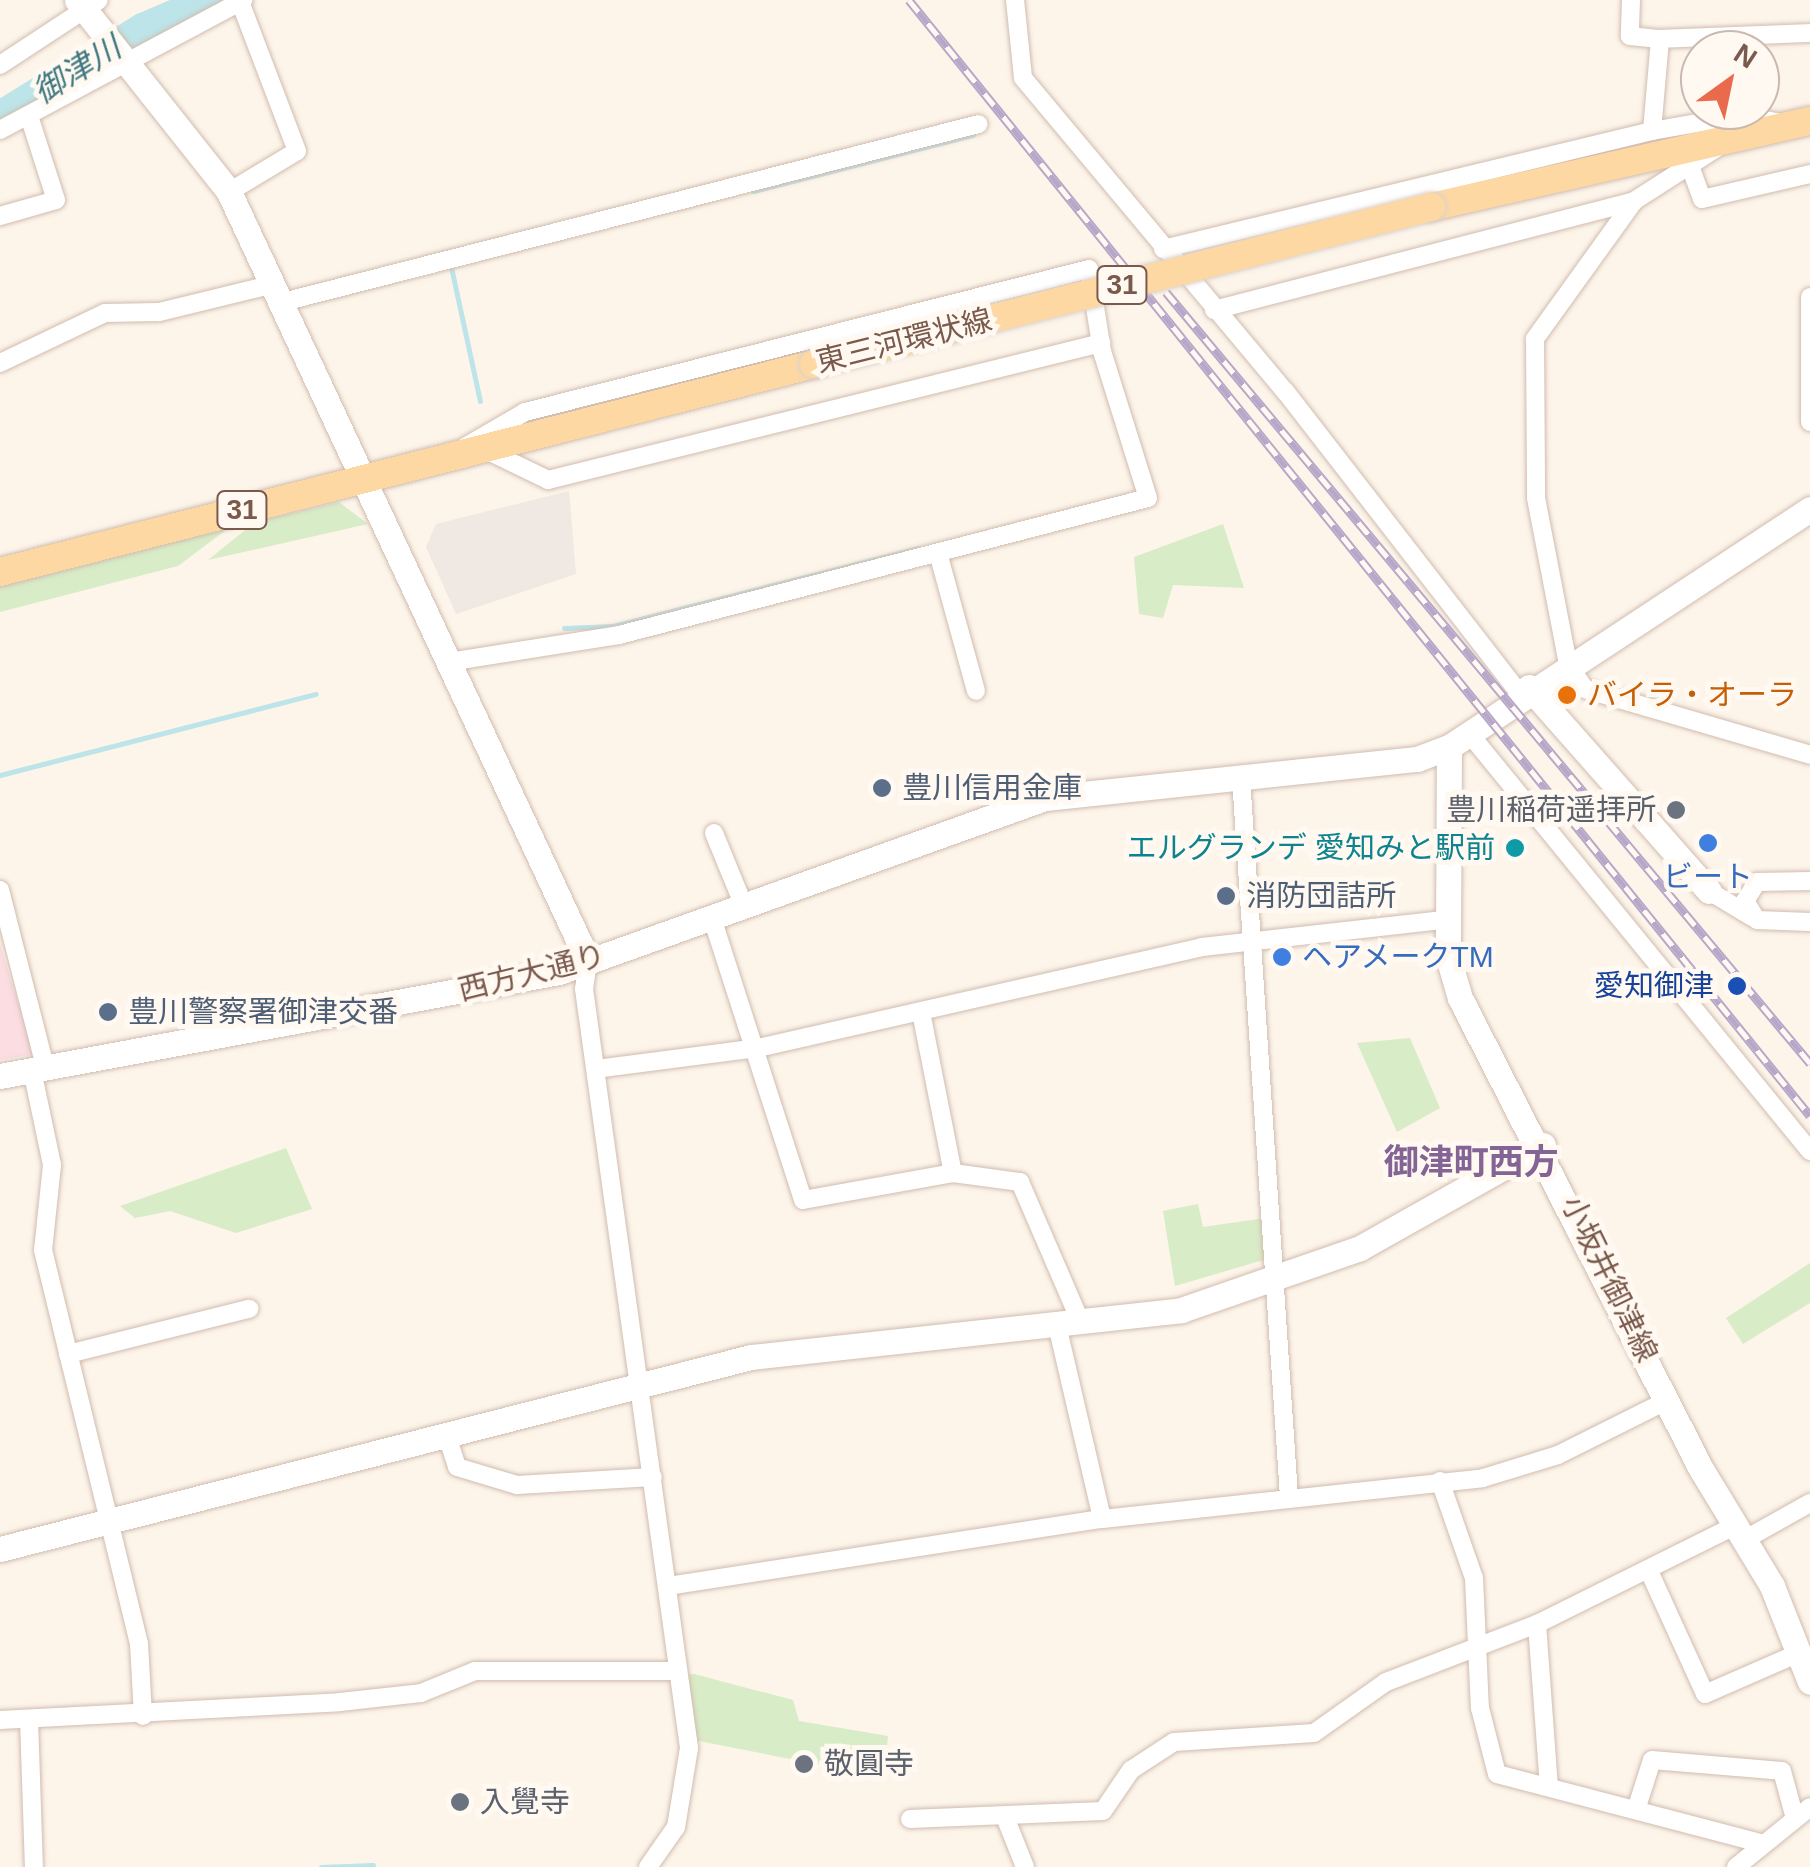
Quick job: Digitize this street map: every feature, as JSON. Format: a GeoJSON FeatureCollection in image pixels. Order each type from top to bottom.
{"type":"FeatureCollection","features":[{"type":"Feature","properties":{"kind":"main road","name":"東三河環状線"},"geometry":{"type":"LineString","coordinates":[[0,572],[371,481],[1430,206],[1799,123]]}},
{"type":"Feature","properties":{"kind":"street"},"geometry":{"type":"LineString","coordinates":[[1015,0],[1024,78],[1524,690],[1716,896],[1757,920],[1810,922]]}},
{"type":"Feature","properties":{"kind":"street"},"geometry":{"type":"LineString","coordinates":[[1631,0],[1630,36],[1660,39],[1810,33]]}},
{"type":"Feature","properties":{"kind":"street"},"geometry":{"type":"LineString","coordinates":[[0,130],[124,55],[242,1],[297,151],[229,192]]}},
{"type":"Feature","properties":{"kind":"street"},"geometry":{"type":"LineString","coordinates":[[0,66],[86,5],[229,192],[371,481],[588,960],[596,1069],[689,1748],[676,1828],[648,1867]]}},
{"type":"Feature","properties":{"kind":"street"},"geometry":{"type":"LineString","coordinates":[[1652,131],[1660,39]]}},
{"type":"Feature","properties":{"kind":"street"},"geometry":{"type":"LineString","coordinates":[[1163,250],[1652,131],[1742,115],[1799,123]]}},
{"type":"Feature","properties":{"kind":"street"},"geometry":{"type":"LineString","coordinates":[[0,216],[56,200],[28,116]]}},
{"type":"Feature","properties":{"kind":"street"},"geometry":{"type":"LineString","coordinates":[[0,363],[105,314],[159,312],[279,293],[979,124]]}},
{"type":"Feature","properties":{"kind":"street"},"geometry":{"type":"LineString","coordinates":[[1214,310],[1634,201],[1738,134]]}},
{"type":"Feature","properties":{"kind":"street"},"geometry":{"type":"LineString","coordinates":[[1690,166],[1702,198],[1810,174]]}},
{"type":"Feature","properties":{"kind":"street"},"geometry":{"type":"LineString","coordinates":[[1634,201],[1536,339],[1536,498],[1568,664],[1585,688],[1810,754]]}},
{"type":"Feature","properties":{"kind":"street"},"geometry":{"type":"LineString","coordinates":[[448,459],[526,412],[1089,269],[1101,342],[1148,498],[619,635],[455,662]]}},
{"type":"Feature","properties":{"kind":"street"},"geometry":{"type":"LineString","coordinates":[[1810,297],[1810,422]]}},
{"type":"Feature","properties":{"kind":"street"},"geometry":{"type":"LineString","coordinates":[[484,449],[548,480],[1101,342]]}},
{"type":"Feature","properties":{"kind":"street"},"geometry":{"type":"LineString","coordinates":[[1810,509],[1524,690],[1458,740],[1810,1151]]}},
{"type":"Feature","properties":{"kind":"street"},"geometry":{"type":"LineString","coordinates":[[938,552],[976,691]]}},
{"type":"Feature","properties":{"kind":"street","name":"西方大通り"},"geometry":{"type":"LineString","coordinates":[[0,1076],[541,977],[1044,798],[1241,778],[1458,740]]}},
{"type":"Feature","properties":{"kind":"street","name":"小坂井御津線"},"geometry":{"type":"LineString","coordinates":[[1458,740],[1450,919],[1460,998],[1543,1144],[1668,1400],[1799,1653],[1810,1682]]}},
{"type":"Feature","properties":{"kind":"street"},"geometry":{"type":"LineString","coordinates":[[1241,778],[1289,1497]]}},
{"type":"Feature","properties":{"kind":"street"},"geometry":{"type":"LineString","coordinates":[[714,832],[744,906]]}},
{"type":"Feature","properties":{"kind":"street"},"geometry":{"type":"LineString","coordinates":[[1716,896],[1751,886],[1810,881]]}},
{"type":"Feature","properties":{"kind":"street"},"geometry":{"type":"LineString","coordinates":[[1751,886],[1744,901],[1757,920]]}},
{"type":"Feature","properties":{"kind":"street"},"geometry":{"type":"LineString","coordinates":[[0,890],[38,1068],[52,1165],[42,1250],[140,1644],[143,1716]]}},
{"type":"Feature","properties":{"kind":"street"},"geometry":{"type":"LineString","coordinates":[[712,918],[758,1048],[803,1200],[953,1173],[1020,1182],[1069,1324],[1102,1519]]}},
{"type":"Feature","properties":{"kind":"street"},"geometry":{"type":"LineString","coordinates":[[596,1069],[758,1048],[1254,938],[1450,919]]}},
{"type":"Feature","properties":{"kind":"street"},"geometry":{"type":"LineString","coordinates":[[921,1012],[953,1173]]}},
{"type":"Feature","properties":{"kind":"street"},"geometry":{"type":"LineString","coordinates":[[0,1549],[448,1440],[794,1349],[1181,1310],[1360,1248],[1543,1144]]}},
{"type":"Feature","properties":{"kind":"street"},"geometry":{"type":"LineString","coordinates":[[68,1354],[249,1309]]}},
{"type":"Feature","properties":{"kind":"street"},"geometry":{"type":"LineString","coordinates":[[668,1586],[1102,1519],[1440,1481],[1558,1456],[1668,1400]]}},
{"type":"Feature","properties":{"kind":"street"},"geometry":{"type":"LineString","coordinates":[[448,1440],[457,1467],[517,1485],[653,1477]]}},
{"type":"Feature","properties":{"kind":"street"},"geometry":{"type":"LineString","coordinates":[[1440,1481],[1478,1600],[1500,1639]]}},
{"type":"Feature","properties":{"kind":"street"},"geometry":{"type":"LineString","coordinates":[[910,1819],[1104,1811],[1131,1770],[1174,1742],[1314,1732],[1386,1682],[1537,1624],[1649,1571],[1810,1503]]}},
{"type":"Feature","properties":{"kind":"street"},"geometry":{"type":"LineString","coordinates":[[1649,1571],[1705,1694],[1799,1653]]}},
{"type":"Feature","properties":{"kind":"street"},"geometry":{"type":"LineString","coordinates":[[1478,1600],[1480,1708],[1498,1774],[1760,1842]]}},
{"type":"Feature","properties":{"kind":"street"},"geometry":{"type":"LineString","coordinates":[[1537,1624],[1548,1786]]}},
{"type":"Feature","properties":{"kind":"street"},"geometry":{"type":"LineString","coordinates":[[0,1720],[143,1716],[421,1693],[475,1671],[678,1671]]}},
{"type":"Feature","properties":{"kind":"street"},"geometry":{"type":"LineString","coordinates":[[30,1719],[34,1867]]}},
{"type":"Feature","properties":{"kind":"street"},"geometry":{"type":"LineString","coordinates":[[1636,1810],[1652,1760],[1782,1771],[1802,1811],[1760,1842],[1736,1867]]}},
{"type":"Feature","properties":{"kind":"street"},"geometry":{"type":"LineString","coordinates":[[1005,1817],[1025,1867]]}},
{"type":"Feature","properties":{"kind":"shaded area"},"geometry":{"type":"Polygon","coordinates":[[[569,491],[576,574],[456,614],[426,547],[436,524],[569,491]]]}},
{"type":"Feature","properties":{"kind":"shaded area"},"geometry":{"type":"Polygon","coordinates":[[[0,944],[34,1054],[0,1060],[0,944]]]}},
{"type":"Feature","properties":{"kind":"green space"},"geometry":{"type":"Polygon","coordinates":[[[339,502],[368,524],[208,560],[255,522],[339,502]]]}},
{"type":"Feature","properties":{"kind":"green space"},"geometry":{"type":"Polygon","coordinates":[[[1223,524],[1244,588],[1173,585],[1163,618],[1139,614],[1134,557],[1223,524]]]}},
{"type":"Feature","properties":{"kind":"green space"},"geometry":{"type":"Polygon","coordinates":[[[230,527],[178,566],[0,612],[0,581],[230,527]]]}},
{"type":"Feature","properties":{"kind":"green space"},"geometry":{"type":"Polygon","coordinates":[[[1410,1038],[1440,1108],[1397,1132],[1357,1043],[1410,1038]]]}},
{"type":"Feature","properties":{"kind":"green space"},"geometry":{"type":"Polygon","coordinates":[[[286,1148],[312,1209],[236,1233],[170,1211],[135,1218],[120,1206],[286,1148]]]}},
{"type":"Feature","properties":{"kind":"green space"},"geometry":{"type":"Polygon","coordinates":[[[1198,1204],[1203,1227],[1265,1218],[1267,1259],[1175,1286],[1163,1211],[1198,1204]]]}},
{"type":"Feature","properties":{"kind":"green space"},"geometry":{"type":"Polygon","coordinates":[[[1810,1263],[1810,1303],[1743,1344],[1726,1318],[1810,1263]]]}},
{"type":"Feature","properties":{"kind":"green space"},"geometry":{"type":"Polygon","coordinates":[[[686,1675],[793,1700],[799,1721],[888,1736],[886,1756],[843,1753],[841,1769],[694,1740],[686,1675]]]}},
{"type":"Feature","properties":{"kind":"waterway","name":"御津川"},"geometry":{"type":"LineString","coordinates":[[0,117],[143,29],[210,0]]}},
{"type":"Feature","properties":{"kind":"waterway"},"geometry":{"type":"LineString","coordinates":[[753,191],[973,135]]}},
{"type":"Feature","properties":{"kind":"waterway"},"geometry":{"type":"LineString","coordinates":[[451,267],[480,401]]}},
{"type":"Feature","properties":{"kind":"waterway"},"geometry":{"type":"LineString","coordinates":[[564,628],[613,626],[918,548]]}},
{"type":"Feature","properties":{"kind":"waterway"},"geometry":{"type":"LineString","coordinates":[[0,775],[316,694]]}},
{"type":"Feature","properties":{"kind":"waterway"},"geometry":{"type":"LineString","coordinates":[[321,1867],[373,1865]]}},
{"type":"Feature","properties":{"kind":"railway"},"geometry":{"type":"LineString","coordinates":[[909,0],[1810,1116]]}},
{"type":"Feature","properties":{"kind":"railway"},"geometry":{"type":"LineString","coordinates":[[1166,292],[1810,1063]]}},
{"type":"Feature","properties":{"kind":"place","name":"バイラ・オーラ"},"geometry":{"type":"Point","coordinates":[1567,695]}},
{"type":"Feature","properties":{"kind":"place","name":"豊川信用金庫"},"geometry":{"type":"Point","coordinates":[882,788]}},
{"type":"Feature","properties":{"kind":"place","name":"豊川稲荷遥拝所"},"geometry":{"type":"Point","coordinates":[1676,810]}},
{"type":"Feature","properties":{"kind":"place","name":"ビート"},"geometry":{"type":"Point","coordinates":[1708,843]}},
{"type":"Feature","properties":{"kind":"place","name":"エルグランデ 愛知みと駅前"},"geometry":{"type":"Point","coordinates":[1515,848]}},
{"type":"Feature","properties":{"kind":"place","name":"消防団詰所"},"geometry":{"type":"Point","coordinates":[1226,896]}},
{"type":"Feature","properties":{"kind":"place","name":"ヘアメークTM"},"geometry":{"type":"Point","coordinates":[1282,957]}},
{"type":"Feature","properties":{"kind":"place","name":"愛知御津"},"geometry":{"type":"Point","coordinates":[1737,986]}},
{"type":"Feature","properties":{"kind":"place","name":"豊川警察署御津交番"},"geometry":{"type":"Point","coordinates":[108,1012]}},
{"type":"Feature","properties":{"kind":"place","name":"敬圓寺"},"geometry":{"type":"Point","coordinates":[804,1764]}},
{"type":"Feature","properties":{"kind":"place","name":"入覺寺"},"geometry":{"type":"Point","coordinates":[460,1802]}},
{"type":"Feature","properties":{"kind":"district","name":"御津町西方"},"geometry":{"type":"Point","coordinates":[1471,1162]}}]}
